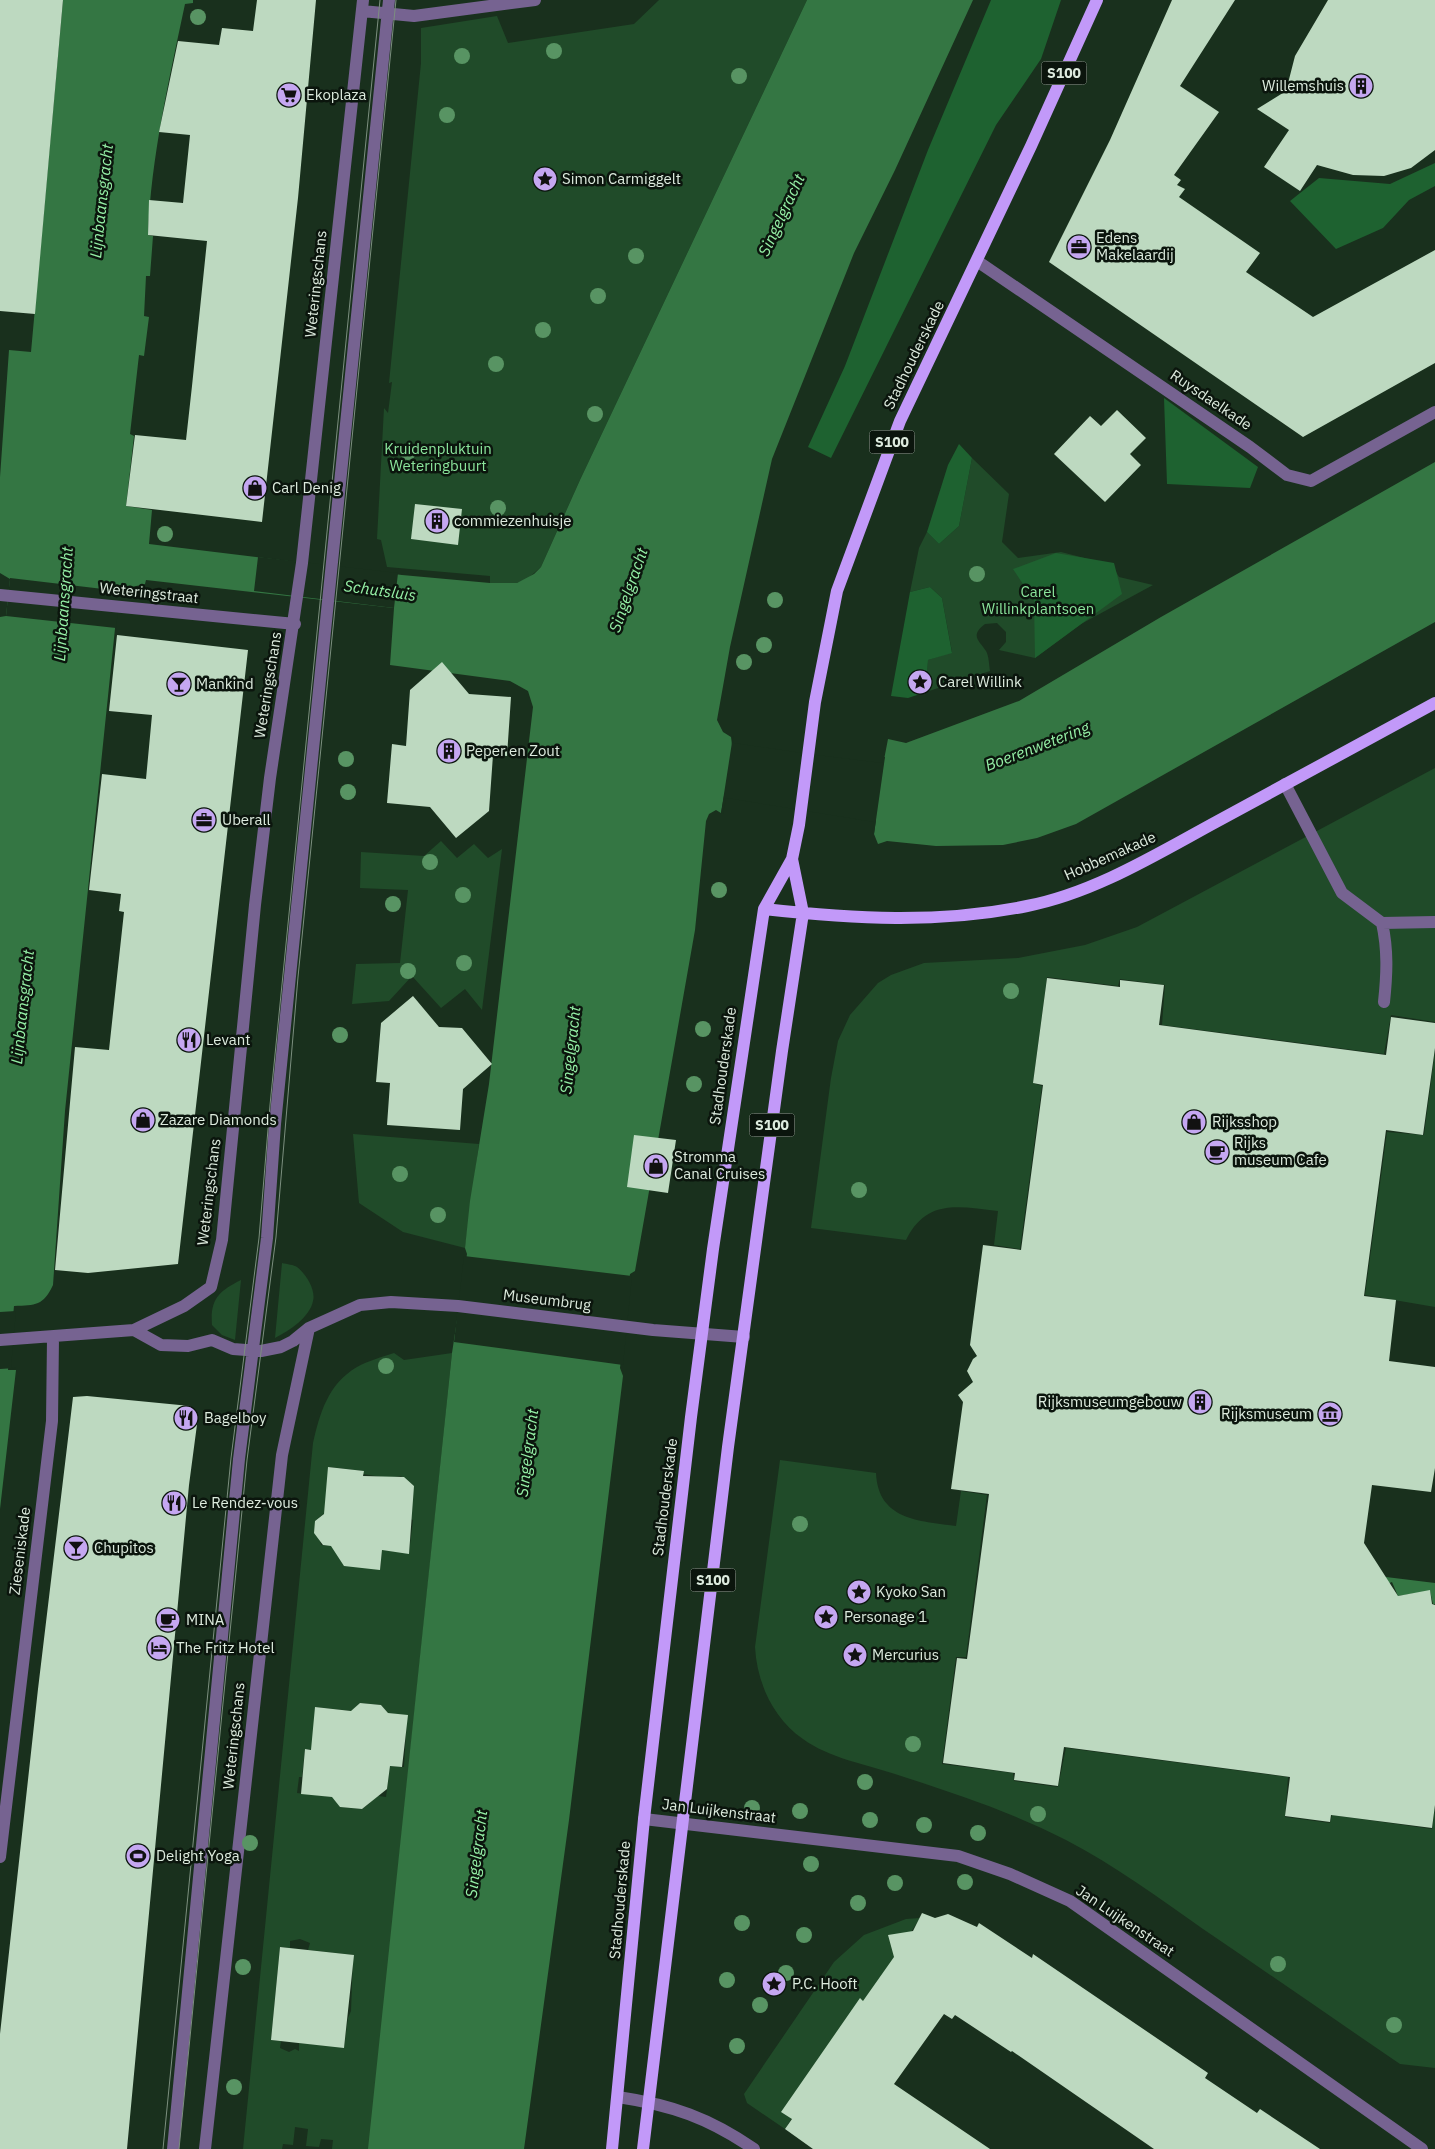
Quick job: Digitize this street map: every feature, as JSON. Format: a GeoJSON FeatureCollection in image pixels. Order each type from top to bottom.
{"type":"FeatureCollection","features":[{"type":"Feature","properties":{"kind":"main road","name":"Stadhouderskade"},"geometry":{"type":"LineString","coordinates":[[612,2149],[644,1819],[701,1334],[764,909],[792,859],[801,809],[815,702],[837,591],[900,420],[977,261],[1097,0]]}},
{"type":"Feature","properties":{"kind":"main road","name":"Hobbemakade"},"geometry":{"type":"LineString","coordinates":[[764,909],[803,914],[892,920],[977,914],[1029,906],[1084,888],[1158,854],[1435,703]]}},
{"type":"Feature","properties":{"kind":"main road","name":"Stadhouderskade"},"geometry":{"type":"LineString","coordinates":[[643,2149],[727,1457],[783,1043],[803,914],[792,859]]}},
{"type":"Feature","properties":{"kind":"street","name":"Weteringschans"},"geometry":{"type":"LineString","coordinates":[[173,2149],[239,1459],[267,1238],[275,1124],[330,566],[389,0]]}},
{"type":"Feature","properties":{"kind":"street"},"geometry":{"type":"LineString","coordinates":[[363,6],[387,14],[414,16],[535,0]]}},
{"type":"Feature","properties":{"kind":"street","name":"Weteringschans"},"geometry":{"type":"LineString","coordinates":[[0,1340],[53,1338],[134,1330],[184,1306],[210,1287],[222,1240],[256,895],[270,778],[295,624],[363,6]]}},
{"type":"Feature","properties":{"kind":"street","name":"Ruysdaelkade"},"geometry":{"type":"LineString","coordinates":[[977,261],[1250,447],[1287,475],[1311,481],[1435,412]]}},
{"type":"Feature","properties":{"kind":"street","name":"Weteringstraat"},"geometry":{"type":"LineString","coordinates":[[4,595],[295,624]]}},
{"type":"Feature","properties":{"kind":"street"},"geometry":{"type":"LineString","coordinates":[[1285,784],[1342,893],[1382,923],[1435,922]]}},
{"type":"Feature","properties":{"kind":"street"},"geometry":{"type":"LineString","coordinates":[[1382,923],[1388,971],[1384,1002]]}},
{"type":"Feature","properties":{"kind":"street","name":"Museumbrug"},"geometry":{"type":"LineString","coordinates":[[309,1328],[360,1305],[391,1302],[458,1306],[633,1328],[744,1337]]}},
{"type":"Feature","properties":{"kind":"street","name":"Weteringschans"},"geometry":{"type":"LineString","coordinates":[[205,2149],[282,1455],[309,1328]]}},
{"type":"Feature","properties":{"kind":"street"},"geometry":{"type":"LineString","coordinates":[[134,1330],[161,1345],[188,1346],[212,1340],[233,1350],[252,1352],[281,1347],[293,1341],[309,1328]]}},
{"type":"Feature","properties":{"kind":"street","name":"Zieseniskade"},"geometry":{"type":"LineString","coordinates":[[0,1857],[52,1421],[53,1338]]}},
{"type":"Feature","properties":{"kind":"street","name":"Jan Luijkenstraat"},"geometry":{"type":"LineString","coordinates":[[644,1819],[958,1856],[1010,1874],[1070,1901],[1422,2149]]}},
{"type":"Feature","properties":{"kind":"street"},"geometry":{"type":"LineString","coordinates":[[618,2097],[672,2108],[724,2128],[754,2149]]}},
{"type":"Feature","properties":{"kind":"green space","name":"Kruidenpluktuin Weteringbuurt"},"geometry":{"type":"Polygon","coordinates":[[[659,0],[807,0],[580,480],[541,567],[526,580],[517,583],[490,583],[490,576],[387,567],[381,540],[377,539],[384,408],[388,413],[392,382],[389,383],[421,63],[421,28],[497,16],[508,43],[634,24],[659,0]]]}},
{"type":"Feature","properties":{"kind":"green space"},"geometry":{"type":"Polygon","coordinates":[[[991,0],[1061,0],[1041,59],[996,125],[831,458],[808,447],[845,366],[928,150],[991,0]]]}},
{"type":"Feature","properties":{"kind":"green space"},"geometry":{"type":"Polygon","coordinates":[[[1435,163],[1435,186],[1409,200],[1383,228],[1336,249],[1290,201],[1319,178],[1390,184],[1435,163]]]}},
{"type":"Feature","properties":{"kind":"green space"},"geometry":{"type":"Polygon","coordinates":[[[1164,398],[1258,467],[1250,488],[1167,484],[1164,398]]]}},
{"type":"Feature","properties":{"kind":"green space"},"geometry":{"type":"Polygon","coordinates":[[[959,444],[972,458],[959,526],[939,544],[927,532],[948,465],[959,444]]]}},
{"type":"Feature","properties":{"kind":"green space","name":"Carel Willinkplantsoen"},"geometry":{"type":"Polygon","coordinates":[[[972,458],[1009,494],[1002,542],[1018,558],[1061,552],[1112,565],[1119,577],[1153,585],[1081,624],[1035,658],[999,650],[1006,642],[1006,632],[997,623],[985,624],[980,628],[977,638],[987,653],[990,671],[926,692],[928,660],[952,652],[942,598],[930,587],[910,592],[919,548],[927,532],[939,544],[959,526],[972,458]]]}},
{"type":"Feature","properties":{"kind":"green space"},"geometry":{"type":"Polygon","coordinates":[[[1056,553],[1114,563],[1122,594],[1035,658],[1034,601],[1013,569],[1056,553]]]}},
{"type":"Feature","properties":{"kind":"green space"},"geometry":{"type":"Polygon","coordinates":[[[930,587],[942,598],[952,653],[928,660],[926,692],[908,698],[891,696],[910,592],[930,587]]]}},
{"type":"Feature","properties":{"kind":"green space"},"geometry":{"type":"Polygon","coordinates":[[[1435,768],[1435,1022],[1391,1015],[1384,1054],[1162,1025],[1165,985],[1120,979],[1118,986],[1047,977],[1033,1083],[1042,1086],[1020,1249],[994,1245],[998,1211],[970,1208],[945,1208],[934,1211],[924,1217],[914,1227],[906,1240],[811,1228],[831,1078],[838,1041],[850,1015],[878,983],[891,975],[924,963],[1018,958],[1085,945],[1137,927],[1435,768]]]}},
{"type":"Feature","properties":{"kind":"green space"},"geometry":{"type":"Polygon","coordinates":[[[441,841],[457,858],[474,844],[488,858],[502,849],[482,1010],[465,989],[441,1008],[412,976],[389,1001],[352,1004],[356,964],[400,963],[408,890],[360,888],[361,852],[424,856],[441,841]]]}},
{"type":"Feature","properties":{"kind":"green space"},"geometry":{"type":"Polygon","coordinates":[[[1435,1051],[1435,1307],[1365,1295],[1387,1132],[1424,1135],[1435,1051]]]}},
{"type":"Feature","properties":{"kind":"green space"},"geometry":{"type":"Polygon","coordinates":[[[353,1134],[479,1144],[465,1248],[403,1232],[359,1203],[353,1134]]]}},
{"type":"Feature","properties":{"kind":"green space"},"geometry":{"type":"Polygon","coordinates":[[[282,1263],[297,1267],[300,1270],[310,1282],[314,1297],[308,1313],[286,1332],[275,1338],[282,1263]]]}},
{"type":"Feature","properties":{"kind":"green space"},"geometry":{"type":"Polygon","coordinates":[[[241,1280],[235,1340],[222,1335],[212,1325],[212,1316],[214,1302],[217,1297],[227,1288],[241,1280]]]}},
{"type":"Feature","properties":{"kind":"green space"},"geometry":{"type":"Polygon","coordinates":[[[394,1353],[404,1360],[452,1353],[369,2149],[332,2149],[333,2140],[321,2139],[319,2147],[306,2146],[308,2129],[295,2127],[293,2145],[283,2144],[282,2149],[243,2149],[313,1443],[322,1410],[339,1382],[357,1367],[394,1353]],[[329,1467],[326,1512],[315,1521],[321,1545],[344,1547],[380,1569],[382,1550],[409,1553],[413,1520],[410,1519],[410,1483],[401,1476],[388,1478],[363,1474],[363,1471],[329,1467]],[[360,1703],[352,1711],[315,1707],[314,1750],[305,1749],[302,1777],[299,1777],[297,1793],[334,1797],[340,1807],[362,1809],[370,1803],[371,1795],[386,1797],[390,1766],[404,1767],[407,1716],[388,1713],[381,1705],[360,1703]],[[300,1939],[290,1941],[290,1948],[280,1947],[271,2040],[281,2041],[280,2048],[289,2052],[295,2049],[299,2051],[299,2043],[344,2047],[348,2018],[351,2011],[353,1955],[308,1950],[310,1943],[300,1939]]]}},
{"type":"Feature","properties":{"kind":"green space"},"geometry":{"type":"Polygon","coordinates":[[[780,1460],[876,1473],[878,1489],[892,1509],[903,1515],[928,1522],[956,1526],[961,1491],[987,1495],[966,1657],[956,1657],[942,1764],[1013,1773],[1014,1781],[1058,1787],[1066,1748],[1288,1777],[1285,1817],[1330,1823],[1332,1815],[1432,1829],[1435,1807],[1435,2068],[1400,2064],[1136,1882],[1066,1840],[1025,1821],[939,1788],[836,1756],[813,1746],[792,1730],[783,1721],[768,1699],[759,1674],[755,1647],[780,1460]]]}},
{"type":"Feature","properties":{"kind":"green space"},"geometry":{"type":"Polygon","coordinates":[[[920,1918],[785,2129],[747,2103],[744,2094],[834,1962],[864,1935],[906,1919],[920,1918]]]}},
{"type":"Feature","properties":{"kind":"water"},"geometry":{"type":"Polygon","coordinates":[[[63,0],[193,0],[193,3],[185,4],[157,148],[148,235],[153,236],[150,276],[146,276],[144,316],[149,317],[144,356],[139,355],[130,434],[134,436],[126,506],[152,510],[149,544],[402,575],[490,583],[517,583],[534,574],[541,567],[580,480],[807,0],[973,0],[895,170],[854,253],[772,459],[730,647],[717,720],[723,732],[731,737],[732,745],[883,765],[888,739],[906,743],[1019,701],[1161,617],[1435,462],[1435,622],[1076,824],[1037,838],[1003,845],[936,846],[887,841],[878,844],[874,834],[876,820],[724,796],[721,813],[716,810],[709,814],[706,821],[695,930],[635,1271],[630,1274],[620,1368],[623,1376],[569,1820],[524,2149],[368,2149],[452,1353],[467,1254],[465,1248],[470,1201],[489,1084],[533,707],[528,691],[510,681],[390,665],[394,608],[146,580],[145,584],[119,590],[65,1111],[53,1285],[42,1301],[14,1306],[8,1370],[16,1370],[0,1509],[0,617],[6,616],[10,579],[0,573],[0,477],[9,350],[31,352],[63,0]]]}},
{"type":"Feature","properties":{"kind":"water"},"geometry":{"type":"Polygon","coordinates":[[[1337,1571],[1435,1583],[1435,1604],[1433,1604],[1430,1591],[1398,1596],[1392,1582],[1346,1600],[1337,1571]]]}},
{"type":"Feature","properties":{"kind":"pier"},"geometry":{"type":"Polygon","coordinates":[[[258,557],[398,573],[394,608],[254,591],[258,557]]]}},
{"type":"Feature","properties":{"kind":"pier"},"geometry":{"type":"Polygon","coordinates":[[[10,578],[120,591],[116,628],[6,616],[10,578]]]}},
{"type":"Feature","properties":{"kind":"pier"},"geometry":{"type":"Polygon","coordinates":[[[733,736],[734,743],[809,754],[882,763],[883,757],[885,757],[874,834],[872,834],[874,822],[726,798],[723,814],[721,813],[733,736]]]}},
{"type":"Feature","properties":{"kind":"pier"},"geometry":{"type":"Polygon","coordinates":[[[464,1256],[632,1276],[623,1365],[454,1342],[464,1256]]]}},
{"type":"Feature","properties":{"kind":"pier"},"geometry":{"type":"Polygon","coordinates":[[[16,1311],[11,1367],[16,1368],[0,1369],[0,1312],[16,1311]]]}},
{"type":"Feature","properties":{"kind":"building"},"geometry":{"type":"Polygon","coordinates":[[[0,0],[63,0],[35,314],[0,311],[0,0]]]}},
{"type":"Feature","properties":{"kind":"building"},"geometry":{"type":"Polygon","coordinates":[[[257,0],[316,0],[298,198],[262,522],[126,506],[135,435],[186,440],[207,241],[148,235],[149,200],[183,203],[190,135],[159,132],[178,41],[219,45],[222,28],[253,31],[257,0]]]}},
{"type":"Feature","properties":{"kind":"building"},"geometry":{"type":"Polygon","coordinates":[[[1172,0],[1235,0],[1180,86],[1219,112],[1174,175],[1181,180],[1177,185],[1185,189],[1179,197],[1260,253],[1246,272],[1313,317],[1435,250],[1435,363],[1303,437],[1049,262],[1110,140],[1172,0]]]}},
{"type":"Feature","properties":{"kind":"building","name":"Willemshuis"},"geometry":{"type":"Polygon","coordinates":[[[1328,0],[1435,0],[1435,150],[1411,168],[1384,176],[1353,175],[1317,165],[1300,191],[1264,167],[1289,130],[1257,109],[1286,91],[1295,56],[1328,0]]]}},
{"type":"Feature","properties":{"kind":"building"},"geometry":{"type":"Polygon","coordinates":[[[1117,410],[1146,438],[1130,454],[1141,465],[1105,502],[1054,454],[1090,416],[1101,426],[1117,410]]]}},
{"type":"Feature","properties":{"kind":"building","name":"commiezenhuisje"},"geometry":{"type":"Polygon","coordinates":[[[415,504],[462,509],[458,545],[411,539],[415,504]]]}},
{"type":"Feature","properties":{"kind":"building"},"geometry":{"type":"Polygon","coordinates":[[[117,635],[248,650],[178,1264],[88,1273],[55,1270],[75,1047],[109,1050],[124,912],[119,911],[121,894],[89,890],[102,774],[146,779],[152,715],[109,711],[117,635]]]}},
{"type":"Feature","properties":{"kind":"building","name":"Peper en Zout"},"geometry":{"type":"Polygon","coordinates":[[[442,662],[469,694],[511,697],[507,756],[493,755],[489,811],[456,838],[430,807],[387,803],[392,744],[406,746],[410,690],[442,662]]]}},
{"type":"Feature","properties":{"kind":"building","name":"Rijksmuseumgebouw"},"geometry":{"type":"Polygon","coordinates":[[[1047,978],[1120,987],[1120,980],[1164,985],[1159,1025],[1386,1055],[1391,1017],[1435,1023],[1435,1048],[1423,1135],[1386,1130],[1364,1296],[1396,1300],[1389,1361],[1435,1367],[1435,1468],[1431,1492],[1372,1485],[1364,1543],[1398,1596],[1430,1590],[1432,1604],[1435,1605],[1435,1805],[1432,1828],[1331,1815],[1330,1822],[1285,1816],[1290,1777],[1064,1747],[1058,1786],[1014,1780],[1015,1773],[943,1763],[957,1658],[967,1659],[989,1494],[951,1489],[963,1402],[958,1395],[973,1382],[967,1371],[973,1359],[977,1356],[970,1345],[983,1245],[1021,1250],[1043,1085],[1033,1083],[1047,978]]]}},
{"type":"Feature","properties":{"kind":"building"},"geometry":{"type":"Polygon","coordinates":[[[413,996],[439,1027],[462,1028],[492,1064],[463,1089],[460,1130],[387,1125],[390,1083],[376,1082],[381,1023],[413,996]]]}},
{"type":"Feature","properties":{"kind":"building"},"geometry":{"type":"Polygon","coordinates":[[[634,1135],[676,1140],[668,1193],[627,1187],[634,1135]]]}},
{"type":"Feature","properties":{"kind":"building"},"geometry":{"type":"Polygon","coordinates":[[[87,1396],[190,1406],[198,1417],[189,1485],[127,2149],[0,2149],[0,2034],[38,1689],[73,1397],[87,1396]]]}},
{"type":"Feature","properties":{"kind":"building"},"geometry":{"type":"Polygon","coordinates":[[[328,1467],[364,1471],[363,1476],[404,1477],[414,1486],[409,1554],[382,1550],[380,1570],[344,1566],[331,1546],[323,1545],[314,1533],[315,1521],[324,1514],[328,1467]]]}},
{"type":"Feature","properties":{"kind":"building"},"geometry":{"type":"Polygon","coordinates":[[[360,1703],[381,1705],[388,1713],[408,1715],[402,1767],[390,1766],[387,1789],[362,1809],[340,1807],[332,1797],[301,1794],[305,1749],[311,1750],[315,1707],[351,1711],[360,1703]]]}},
{"type":"Feature","properties":{"kind":"building"},"geometry":{"type":"Polygon","coordinates":[[[922,1913],[935,1918],[948,1914],[977,1927],[979,1923],[1032,1958],[1033,1954],[1208,2073],[1205,2078],[1257,2113],[1260,2109],[1320,2149],[1154,2149],[1012,2051],[955,2015],[952,2019],[944,2014],[894,2084],[990,2149],[813,2149],[785,2129],[792,2119],[781,2112],[860,1998],[863,2001],[894,1957],[888,1935],[913,1931],[922,1913]]]}},
{"type":"Feature","properties":{"kind":"building"},"geometry":{"type":"Polygon","coordinates":[[[280,1947],[354,1955],[344,2048],[271,2040],[280,1947]]]}},
{"type":"Feature","properties":{"kind":"tram line"},"geometry":{"type":"LineString","coordinates":[[163,2149],[231,1458],[259,1238],[270,1105],[380,0]]}},
{"type":"Feature","properties":{"kind":"tram line"},"geometry":{"type":"LineString","coordinates":[[179,2149],[247,1460],[276,1237],[298,977],[396,0]]}},
{"type":"Feature","properties":{"kind":"place","name":"Willemshuis"},"geometry":{"type":"Point","coordinates":[1361,86]}},
{"type":"Feature","properties":{"kind":"place","name":"Ekoplaza"},"geometry":{"type":"Point","coordinates":[289,95]}},
{"type":"Feature","properties":{"kind":"place","name":"Simon Carmiggelt"},"geometry":{"type":"Point","coordinates":[545,179]}},
{"type":"Feature","properties":{"kind":"place","name":"Edens Makelaardij"},"geometry":{"type":"Point","coordinates":[1079,247]}},
{"type":"Feature","properties":{"kind":"place","name":"Carl Denig"},"geometry":{"type":"Point","coordinates":[255,488]}},
{"type":"Feature","properties":{"kind":"place","name":"commiezenhuisje"},"geometry":{"type":"Point","coordinates":[437,521]}},
{"type":"Feature","properties":{"kind":"place","name":"Carel Willink"},"geometry":{"type":"Point","coordinates":[920,682]}},
{"type":"Feature","properties":{"kind":"place","name":"Mankind"},"geometry":{"type":"Point","coordinates":[179,684]}},
{"type":"Feature","properties":{"kind":"place","name":"Peper en Zout"},"geometry":{"type":"Point","coordinates":[449,751]}},
{"type":"Feature","properties":{"kind":"place","name":"Uberall"},"geometry":{"type":"Point","coordinates":[204,820]}},
{"type":"Feature","properties":{"kind":"place","name":"Levant"},"geometry":{"type":"Point","coordinates":[189,1040]}},
{"type":"Feature","properties":{"kind":"place","name":"Zazare Diamonds"},"geometry":{"type":"Point","coordinates":[143,1120]}},
{"type":"Feature","properties":{"kind":"place","name":"Rijksshop"},"geometry":{"type":"Point","coordinates":[1194,1122]}},
{"type":"Feature","properties":{"kind":"place","name":"Rijks museum Cafe"},"geometry":{"type":"Point","coordinates":[1217,1152]}},
{"type":"Feature","properties":{"kind":"place","name":"Stromma Canal Cruises"},"geometry":{"type":"Point","coordinates":[656,1166]}},
{"type":"Feature","properties":{"kind":"place","name":"Rijksmuseumgebouw"},"geometry":{"type":"Point","coordinates":[1200,1402]}},
{"type":"Feature","properties":{"kind":"place","name":"Rijksmuseum"},"geometry":{"type":"Point","coordinates":[1330,1414]}},
{"type":"Feature","properties":{"kind":"place","name":"Bagelboy"},"geometry":{"type":"Point","coordinates":[186,1418]}},
{"type":"Feature","properties":{"kind":"place","name":"Le Rendez-vous"},"geometry":{"type":"Point","coordinates":[174,1503]}},
{"type":"Feature","properties":{"kind":"place","name":"Chupitos"},"geometry":{"type":"Point","coordinates":[76,1548]}},
{"type":"Feature","properties":{"kind":"place","name":"Kyoko San"},"geometry":{"type":"Point","coordinates":[859,1592]}},
{"type":"Feature","properties":{"kind":"place","name":"Personage 1"},"geometry":{"type":"Point","coordinates":[826,1617]}},
{"type":"Feature","properties":{"kind":"place","name":"MINA"},"geometry":{"type":"Point","coordinates":[168,1620]}},
{"type":"Feature","properties":{"kind":"place","name":"The Fritz Hotel"},"geometry":{"type":"Point","coordinates":[159,1648]}},
{"type":"Feature","properties":{"kind":"place","name":"Mercurius"},"geometry":{"type":"Point","coordinates":[855,1655]}},
{"type":"Feature","properties":{"kind":"place","name":"Delight Yoga"},"geometry":{"type":"Point","coordinates":[138,1856]}},
{"type":"Feature","properties":{"kind":"place","name":"P.C. Hooft"},"geometry":{"type":"Point","coordinates":[774,1984]}},
{"type":"Feature","properties":{"kind":"water label","name":"Lijnbaansgracht"},"geometry":{"type":"Point","coordinates":[101,201]}},
{"type":"Feature","properties":{"kind":"water label","name":"Singelgracht"},"geometry":{"type":"Point","coordinates":[781,215]}},
{"type":"Feature","properties":{"kind":"water label","name":"Schutsluis"},"geometry":{"type":"Point","coordinates":[380,590]}},
{"type":"Feature","properties":{"kind":"water label","name":"Singelgracht"},"geometry":{"type":"Point","coordinates":[628,590]}},
{"type":"Feature","properties":{"kind":"water label","name":"Lijnbaansgracht"},"geometry":{"type":"Point","coordinates":[63,604]}},
{"type":"Feature","properties":{"kind":"water label","name":"Boerenwetering"},"geometry":{"type":"Point","coordinates":[1037,746]}},
{"type":"Feature","properties":{"kind":"water label","name":"Lijnbaansgracht"},"geometry":{"type":"Point","coordinates":[22,1007]}},
{"type":"Feature","properties":{"kind":"water label","name":"Singelgracht"},"geometry":{"type":"Point","coordinates":[570,1050]}},
{"type":"Feature","properties":{"kind":"water label","name":"Singelgracht"},"geometry":{"type":"Point","coordinates":[527,1453]}},
{"type":"Feature","properties":{"kind":"water label","name":"Singelgracht"},"geometry":{"type":"Point","coordinates":[476,1854]}}]}
